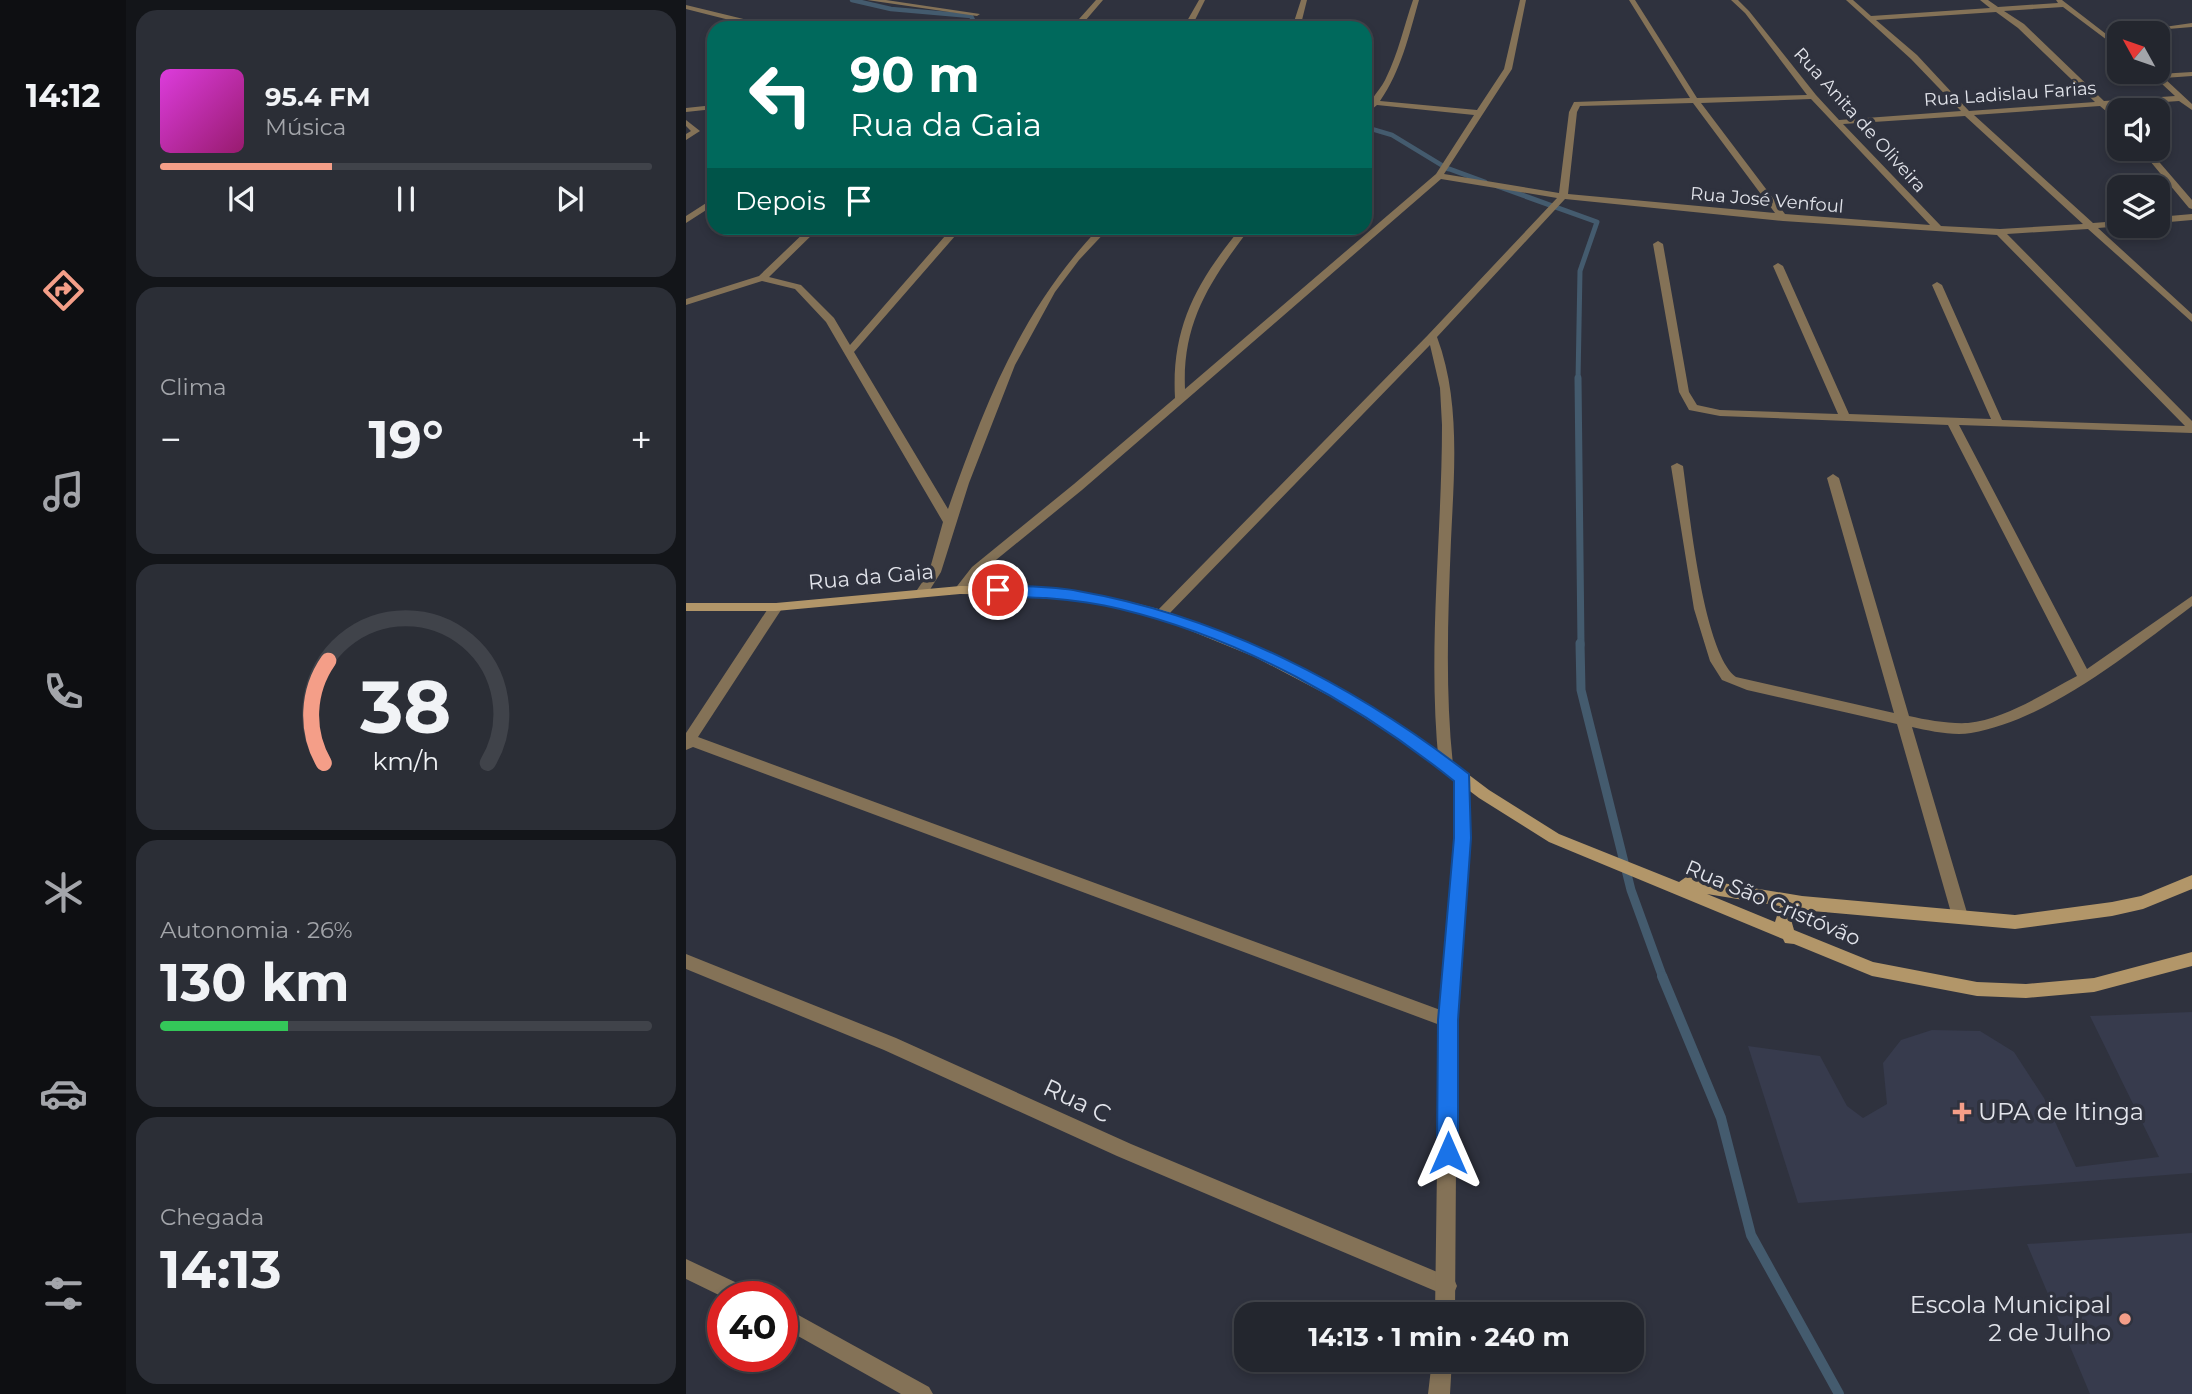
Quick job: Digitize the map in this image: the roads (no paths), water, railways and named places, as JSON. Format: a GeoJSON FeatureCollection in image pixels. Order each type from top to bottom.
{"type":"FeatureCollection","features":[{"type":"Feature","properties":{"kind":"main road","name":"Rua da Gaia"},"geometry":{"type":"LineString","coordinates":[[686,607],[776,607],[960,590],[1074,595],[1161,614],[1260,654],[1344,697],[1554,838],[1660,880]]}},
{"type":"Feature","properties":{"kind":"main road","name":"Rua São Cristóvão"},"geometry":{"type":"LineString","coordinates":[[1660,880],[1802,903],[2015,922],[2112,909],[2143,902],[2192,882]]}},
{"type":"Feature","properties":{"kind":"main road","name":"Rua São Cristóvão"},"geometry":{"type":"LineString","coordinates":[[1660,880],[1791,938],[1872,969],[1977,989],[2026,991],[2094,985],[2192,958]]}},
{"type":"Feature","properties":{"kind":"main road"},"geometry":{"type":"LineString","coordinates":[[1791,938],[1783,928],[1782,917],[1787,908],[1802,903]]}},
{"type":"Feature","properties":{"kind":"street"},"geometry":{"type":"LineString","coordinates":[[870,0],[977,14],[973,21]]}},
{"type":"Feature","properties":{"kind":"street"},"geometry":{"type":"LineString","coordinates":[[1081,21],[1100,0]]}},
{"type":"Feature","properties":{"kind":"street"},"geometry":{"type":"LineString","coordinates":[[1191,21],[1202,0]]}},
{"type":"Feature","properties":{"kind":"street"},"geometry":{"type":"LineString","coordinates":[[1298,21],[1304,0]]}},
{"type":"Feature","properties":{"kind":"street"},"geometry":{"type":"LineString","coordinates":[[1372,107],[1377,103],[1399,55],[1416,0]]}},
{"type":"Feature","properties":{"kind":"street"},"geometry":{"type":"LineString","coordinates":[[1372,233],[1439,176],[1480,113],[1508,69],[1523,0]]}},
{"type":"Feature","properties":{"kind":"street"},"geometry":{"type":"LineString","coordinates":[[1632,0],[1694,99],[1783,218]]}},
{"type":"Feature","properties":{"kind":"street","name":"Rua Anita de Oliveira"},"geometry":{"type":"LineString","coordinates":[[1734,0],[1747,12],[1814,97],[1938,228]]}},
{"type":"Feature","properties":{"kind":"street"},"geometry":{"type":"LineString","coordinates":[[1849,0],[1914,57],[1967,113],[2094,226],[2192,319]]}},
{"type":"Feature","properties":{"kind":"street"},"geometry":{"type":"LineString","coordinates":[[1983,0],[1999,9],[2106,104]]}},
{"type":"Feature","properties":{"kind":"street"},"geometry":{"type":"LineString","coordinates":[[1872,19],[2060,2],[2107,38]]}},
{"type":"Feature","properties":{"kind":"street"},"geometry":{"type":"LineString","coordinates":[[686,7],[741,21]]}},
{"type":"Feature","properties":{"kind":"street"},"geometry":{"type":"LineString","coordinates":[[2170,27],[2192,25]]}},
{"type":"Feature","properties":{"kind":"street"},"geometry":{"type":"LineString","coordinates":[[2170,74],[2192,74]]}},
{"type":"Feature","properties":{"kind":"street"},"geometry":{"type":"LineString","coordinates":[[2167,84],[2192,108]]}},
{"type":"Feature","properties":{"kind":"street"},"geometry":{"type":"LineString","coordinates":[[1161,614],[1432,337],[1563,196],[1573,112],[1577,104],[1814,97]]}},
{"type":"Feature","properties":{"kind":"street","name":"Rua Ladislau Farias"},"geometry":{"type":"LineString","coordinates":[[1840,122],[2182,98]]}},
{"type":"Feature","properties":{"kind":"street"},"geometry":{"type":"LineString","coordinates":[[1377,103],[1480,113]]}},
{"type":"Feature","properties":{"kind":"street"},"geometry":{"type":"LineString","coordinates":[[686,110],[707,108]]}},
{"type":"Feature","properties":{"kind":"street"},"geometry":{"type":"LineString","coordinates":[[686,122],[696,128],[695,133],[686,138]]}},
{"type":"Feature","properties":{"kind":"street"},"geometry":{"type":"LineString","coordinates":[[2154,161],[2192,206]]}},
{"type":"Feature","properties":{"kind":"street","name":"Rua José Venfoul"},"geometry":{"type":"LineString","coordinates":[[1439,176],[1563,196],[1783,218],[2000,233],[2107,225]]}},
{"type":"Feature","properties":{"kind":"street"},"geometry":{"type":"LineString","coordinates":[[686,220],[707,206]]}},
{"type":"Feature","properties":{"kind":"street"},"geometry":{"type":"LineString","coordinates":[[2170,219],[2192,217]]}},
{"type":"Feature","properties":{"kind":"street"},"geometry":{"type":"LineString","coordinates":[[2000,233],[2192,428]]}},
{"type":"Feature","properties":{"kind":"street"},"geometry":{"type":"LineString","coordinates":[[686,302],[762,278],[807,235]]}},
{"type":"Feature","properties":{"kind":"street"},"geometry":{"type":"LineString","coordinates":[[850,351],[951,235]]}},
{"type":"Feature","properties":{"kind":"street"},"geometry":{"type":"LineString","coordinates":[[922,593],[935,572],[949,522],[986,419],[1015,356],[1058,281],[1098,235]]}},
{"type":"Feature","properties":{"kind":"street"},"geometry":{"type":"LineString","coordinates":[[1180,398],[1178,356],[1186,325],[1212,270],[1240,235]]}},
{"type":"Feature","properties":{"kind":"street"},"geometry":{"type":"LineString","coordinates":[[960,590],[976,570],[1370,235]]}},
{"type":"Feature","properties":{"kind":"street"},"geometry":{"type":"LineString","coordinates":[[1658,244],[1684,392],[1693,408],[1720,413],[2192,428]]}},
{"type":"Feature","properties":{"kind":"street"},"geometry":{"type":"LineString","coordinates":[[1778,266],[1844,415]]}},
{"type":"Feature","properties":{"kind":"street"},"geometry":{"type":"LineString","coordinates":[[762,278],[789,283],[805,292],[830,320],[949,522]]}},
{"type":"Feature","properties":{"kind":"street"},"geometry":{"type":"LineString","coordinates":[[1937,285],[1997,421]]}},
{"type":"Feature","properties":{"kind":"street"},"geometry":{"type":"LineString","coordinates":[[1432,337],[1442,365],[1448,438],[1440,708],[1446,765]]}},
{"type":"Feature","properties":{"kind":"street"},"geometry":{"type":"LineString","coordinates":[[1951,420],[2085,678]]}},
{"type":"Feature","properties":{"kind":"street"},"geometry":{"type":"LineString","coordinates":[[1677,466],[1700,608],[1715,657],[1727,677],[1747,685],[1926,725],[1968,728],[2004,719],[2085,678],[2192,600]]}},
{"type":"Feature","properties":{"kind":"street"},"geometry":{"type":"LineString","coordinates":[[1833,478],[1960,916]]}},
{"type":"Feature","properties":{"kind":"street"},"geometry":{"type":"LineString","coordinates":[[776,607],[688,743],[1448,1020]]}},
{"type":"Feature","properties":{"kind":"street"},"geometry":{"type":"LineString","coordinates":[[1446,1302],[1448,1020],[1462,838],[1463,779]]}},
{"type":"Feature","properties":{"kind":"street","name":"Rua C"},"geometry":{"type":"LineString","coordinates":[[686,961],[890,1044],[1124,1150],[1447,1286]]}},
{"type":"Feature","properties":{"kind":"street"},"geometry":{"type":"LineString","coordinates":[[686,1269],[712,1281]]}},
{"type":"Feature","properties":{"kind":"street"},"geometry":{"type":"LineString","coordinates":[[798,1325],[922,1394]]}},
{"type":"Feature","properties":{"kind":"street"},"geometry":{"type":"LineString","coordinates":[[1439,1394],[1440,1372]]}},
{"type":"Feature","properties":{"kind":"waterway"},"geometry":{"type":"LineString","coordinates":[[852,0],[891,9],[971,16],[974,21]]}},
{"type":"Feature","properties":{"kind":"waterway"},"geometry":{"type":"LineString","coordinates":[[1372,129],[1392,135],[1446,168]]}},
{"type":"Feature","properties":{"kind":"waterway"},"geometry":{"type":"LineString","coordinates":[[1446,168],[1485,182]]}},
{"type":"Feature","properties":{"kind":"waterway"},"geometry":{"type":"LineString","coordinates":[[1497,186],[1597,222],[1580,271],[1578,379]]}},
{"type":"Feature","properties":{"kind":"waterway"},"geometry":{"type":"LineString","coordinates":[[1578,379],[1581,645]]}},
{"type":"Feature","properties":{"kind":"waterway"},"geometry":{"type":"LineString","coordinates":[[1580,643],[1581,690],[1631,890],[1663,978]]}},
{"type":"Feature","properties":{"kind":"waterway"},"geometry":{"type":"LineString","coordinates":[[1662,976],[1721,1118],[1751,1235],[1839,1394]]}},
{"type":"Feature","properties":{"kind":"place","name":"UPA de Itinga"},"geometry":{"type":"Point","coordinates":[1962,1112]}},
{"type":"Feature","properties":{"kind":"place","name":"Escola Municipal 2 de Julho"},"geometry":{"type":"Point","coordinates":[2125,1319]}}]}
